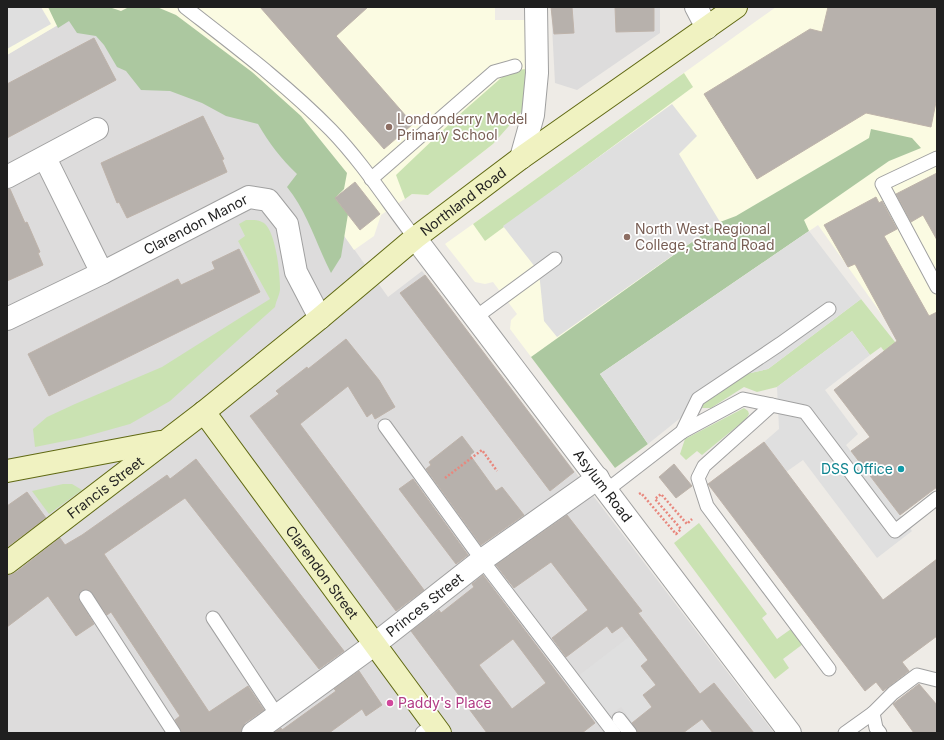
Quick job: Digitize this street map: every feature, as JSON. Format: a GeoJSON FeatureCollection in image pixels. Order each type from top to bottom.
{"type":"FeatureCollection","features":[{"type":"Feature","properties":{"kind":"main road","name":"Northland Road"},"geometry":{"type":"LineString","coordinates":[[204,412],[320,318],[415,238],[521,158],[736,7]]}},
{"type":"Feature","properties":{"kind":"main road","name":"Francis Street"},"geometry":{"type":"LineString","coordinates":[[7,563],[204,412]]}},
{"type":"Feature","properties":{"kind":"main road","name":"Clarendon Street"},"geometry":{"type":"LineString","coordinates":[[204,412],[375,644],[432,730]]}},
{"type":"Feature","properties":{"kind":"main road"},"geometry":{"type":"LineString","coordinates":[[7,471],[165,441]]}},
{"type":"Feature","properties":{"kind":"street"},"geometry":{"type":"LineString","coordinates":[[521,158],[533,115],[537,73],[536,7]]}},
{"type":"Feature","properties":{"kind":"street"},"geometry":{"type":"LineString","coordinates":[[696,7],[707,28]]}},
{"type":"Feature","properties":{"kind":"street"},"geometry":{"type":"LineString","coordinates":[[7,177],[97,129]]}},
{"type":"Feature","properties":{"kind":"street"},"geometry":{"type":"LineString","coordinates":[[45,158],[102,273]]}},
{"type":"Feature","properties":{"kind":"street","name":"Clarendon Manor"},"geometry":{"type":"LineString","coordinates":[[7,318],[102,273],[249,197],[268,200],[287,224],[296,272],[320,318]]}},
{"type":"Feature","properties":{"kind":"street","name":"Asylum Road"},"geometry":{"type":"LineString","coordinates":[[415,238],[790,733]]}},
{"type":"Feature","properties":{"kind":"street","name":"Princes Street"},"geometry":{"type":"LineString","coordinates":[[253,733],[375,644],[482,560],[602,484]]}},
{"type":"Feature","properties":{"kind":"lane"},"geometry":{"type":"LineString","coordinates":[[185,7],[272,77],[332,131],[371,179],[415,238]]}},
{"type":"Feature","properties":{"kind":"lane"},"geometry":{"type":"LineString","coordinates":[[371,179],[494,72],[515,66]]}},
{"type":"Feature","properties":{"kind":"lane"},"geometry":{"type":"LineString","coordinates":[[937,158],[882,184],[937,287]]}},
{"type":"Feature","properties":{"kind":"lane"},"geometry":{"type":"LineString","coordinates":[[476,317],[555,259]]}},
{"type":"Feature","properties":{"kind":"lane"},"geometry":{"type":"LineString","coordinates":[[682,432],[698,399],[829,309]]}},
{"type":"Feature","properties":{"kind":"lane"},"geometry":{"type":"LineString","coordinates":[[602,484],[682,432],[743,399],[805,412],[895,531],[937,498]]}},
{"type":"Feature","properties":{"kind":"lane"},"geometry":{"type":"LineString","coordinates":[[772,405],[704,466],[698,478],[707,506],[829,669]]}},
{"type":"Feature","properties":{"kind":"lane"},"geometry":{"type":"LineString","coordinates":[[385,426],[482,560],[614,733]]}},
{"type":"Feature","properties":{"kind":"lane"},"geometry":{"type":"LineString","coordinates":[[86,597],[174,733]]}},
{"type":"Feature","properties":{"kind":"lane"},"geometry":{"type":"LineString","coordinates":[[213,618],[277,715]]}},
{"type":"Feature","properties":{"kind":"lane"},"geometry":{"type":"LineString","coordinates":[[846,733],[873,713],[893,693],[918,675],[937,680]]}},
{"type":"Feature","properties":{"kind":"lane"},"geometry":{"type":"LineString","coordinates":[[873,713],[876,728],[880,733]]}},
{"type":"Feature","properties":{"kind":"lane"},"geometry":{"type":"LineString","coordinates":[[619,719],[630,733]]}},
{"type":"Feature","properties":{"kind":"path"},"geometry":{"type":"LineString","coordinates":[[431,489],[482,450],[497,471]]}},
{"type":"Feature","properties":{"kind":"path"},"geometry":{"type":"LineString","coordinates":[[641,492],[676,534],[681,529],[655,499],[661,494],[687,524]]}},
{"type":"Feature","properties":{"kind":"shaded area","name":"Londonderry Model Primary School"},"geometry":{"type":"Polygon","coordinates":[[[7,7],[495,7],[495,20],[525,20],[525,101],[493,144],[428,195],[412,194],[381,215],[374,236],[354,250],[239,87],[73,16],[7,55],[7,7]]]}},
{"type":"Feature","properties":{"kind":"shaded area"},"geometry":{"type":"Polygon","coordinates":[[[7,7],[41,7],[51,24],[7,49],[7,7]]]}},
{"type":"Feature","properties":{"kind":"shaded area"},"geometry":{"type":"Polygon","coordinates":[[[551,7],[660,7],[660,33],[577,90],[555,83],[551,7]]]}},
{"type":"Feature","properties":{"kind":"shaded area","name":"North West Regional College, Strand Road"},"geometry":{"type":"Polygon","coordinates":[[[776,7],[937,7],[937,392],[818,225],[600,374],[648,444],[615,468],[510,329],[511,320],[517,314],[493,282],[485,284],[475,282],[445,244],[776,7]]]}},
{"type":"Feature","properties":{"kind":"shaded area"},"geometry":{"type":"Polygon","coordinates":[[[73,16],[239,88],[316,189],[344,235],[388,297],[422,271],[774,733],[7,733],[7,55],[73,16]]]}},
{"type":"Feature","properties":{"kind":"shaded area"},"geometry":{"type":"Polygon","coordinates":[[[672,104],[697,136],[679,154],[720,222],[557,337],[544,321],[539,272],[503,226],[672,104]]]}},
{"type":"Feature","properties":{"kind":"shaded area"},"geometry":{"type":"Polygon","coordinates":[[[809,231],[861,299],[768,369],[737,376],[704,399],[648,444],[600,374],[809,231]]]}},
{"type":"Feature","properties":{"kind":"shaded area"},"geometry":{"type":"Polygon","coordinates":[[[852,331],[870,355],[825,390],[858,434],[846,445],[912,531],[877,558],[803,460],[786,472],[764,442],[779,429],[777,387],[852,331]]]}},
{"type":"Feature","properties":{"kind":"shaded area"},"geometry":{"type":"Polygon","coordinates":[[[630,636],[648,660],[641,666],[656,685],[643,695],[652,707],[632,722],[621,707],[609,716],[578,676],[630,636]]]}},
{"type":"Feature","properties":{"kind":"green space"},"geometry":{"type":"Polygon","coordinates":[[[48,7],[109,7],[121,11],[129,7],[157,7],[176,15],[252,72],[301,116],[347,173],[344,189],[335,198],[348,214],[341,257],[331,273],[301,207],[287,187],[297,174],[266,138],[258,124],[226,116],[202,103],[170,91],[141,90],[126,71],[117,67],[104,45],[96,36],[77,33],[69,21],[58,28],[48,7]]]}},
{"type":"Feature","properties":{"kind":"green space"},"geometry":{"type":"Polygon","coordinates":[[[526,69],[523,110],[493,144],[428,195],[412,194],[405,199],[396,175],[460,114],[509,71],[526,69]]]}},
{"type":"Feature","properties":{"kind":"green space"},"geometry":{"type":"Polygon","coordinates":[[[684,73],[693,87],[485,241],[473,224],[684,73]]]}},
{"type":"Feature","properties":{"kind":"green space"},"geometry":{"type":"Polygon","coordinates":[[[871,129],[912,138],[921,148],[889,161],[804,220],[809,231],[600,374],[648,444],[615,468],[531,357],[720,222],[736,216],[869,138],[871,129]]]}},
{"type":"Feature","properties":{"kind":"green space"},"geometry":{"type":"Polygon","coordinates":[[[246,220],[258,220],[264,223],[272,235],[280,282],[280,291],[275,307],[170,401],[130,424],[80,438],[35,447],[33,429],[47,417],[162,367],[270,299],[238,241],[245,236],[239,224],[246,220]]]}},
{"type":"Feature","properties":{"kind":"green space"},"geometry":{"type":"Polygon","coordinates":[[[861,299],[937,395],[937,422],[881,347],[870,355],[852,331],[777,387],[757,392],[744,387],[711,408],[702,408],[704,399],[737,376],[768,369],[861,299]]]}},
{"type":"Feature","properties":{"kind":"green space"},"geometry":{"type":"Polygon","coordinates":[[[744,408],[749,414],[746,419],[702,455],[697,451],[686,460],[680,454],[685,439],[744,408]]]}},
{"type":"Feature","properties":{"kind":"green space"},"geometry":{"type":"Polygon","coordinates":[[[63,484],[72,484],[82,490],[49,514],[32,491],[63,484]]]}},
{"type":"Feature","properties":{"kind":"green space"},"geometry":{"type":"Polygon","coordinates":[[[699,523],[767,614],[762,618],[777,639],[791,629],[803,644],[783,659],[789,668],[775,679],[674,543],[699,523]]]}},
{"type":"Feature","properties":{"kind":"building"},"geometry":{"type":"Polygon","coordinates":[[[260,7],[368,7],[336,36],[413,124],[384,149],[260,7]]]}},
{"type":"Feature","properties":{"kind":"building"},"geometry":{"type":"Polygon","coordinates":[[[551,7],[572,7],[574,33],[554,34],[551,7]]]}},
{"type":"Feature","properties":{"kind":"building"},"geometry":{"type":"Polygon","coordinates":[[[615,7],[654,7],[654,31],[616,32],[615,7]]]}},
{"type":"Feature","properties":{"kind":"building"},"geometry":{"type":"Polygon","coordinates":[[[828,7],[937,7],[937,97],[931,127],[866,113],[757,179],[704,94],[810,29],[822,32],[828,7]]]}},
{"type":"Feature","properties":{"kind":"building"},"geometry":{"type":"Polygon","coordinates":[[[94,38],[116,80],[7,138],[7,84],[94,38]]]}},
{"type":"Feature","properties":{"kind":"building"},"geometry":{"type":"Polygon","coordinates":[[[203,116],[224,159],[222,160],[227,172],[127,218],[119,202],[117,203],[101,163],[203,116]]]}},
{"type":"Feature","properties":{"kind":"building"},"geometry":{"type":"Polygon","coordinates":[[[937,173],[937,240],[923,215],[911,222],[896,194],[937,173]]]}},
{"type":"Feature","properties":{"kind":"building"},"geometry":{"type":"Polygon","coordinates":[[[355,182],[380,214],[360,230],[335,198],[355,182]]]}},
{"type":"Feature","properties":{"kind":"building"},"geometry":{"type":"Polygon","coordinates":[[[7,189],[10,189],[25,223],[27,222],[40,252],[38,253],[43,265],[7,281],[7,189]]]}},
{"type":"Feature","properties":{"kind":"building"},"geometry":{"type":"Polygon","coordinates":[[[876,197],[879,203],[882,201],[897,229],[884,236],[929,316],[937,312],[937,487],[900,515],[851,451],[870,437],[834,390],[897,341],[855,264],[848,267],[824,225],[876,197]]]}},
{"type":"Feature","properties":{"kind":"building"},"geometry":{"type":"Polygon","coordinates":[[[239,249],[260,292],[49,396],[28,354],[178,279],[181,285],[215,269],[212,262],[239,249]]]}},
{"type":"Feature","properties":{"kind":"building"},"geometry":{"type":"Polygon","coordinates":[[[425,275],[574,472],[550,491],[400,293],[425,275]]]}},
{"type":"Feature","properties":{"kind":"building"},"geometry":{"type":"Polygon","coordinates":[[[346,339],[379,380],[395,407],[375,419],[372,413],[367,417],[348,386],[300,424],[424,590],[396,611],[250,416],[279,394],[276,391],[307,367],[308,369],[346,339]]]}},
{"type":"Feature","properties":{"kind":"building"},"geometry":{"type":"Polygon","coordinates":[[[462,436],[474,452],[470,455],[496,491],[502,487],[524,515],[481,545],[426,469],[431,465],[429,462],[462,436]]]}},
{"type":"Feature","properties":{"kind":"building"},"geometry":{"type":"Polygon","coordinates":[[[764,442],[883,600],[937,559],[937,636],[902,662],[909,671],[883,691],[876,682],[865,691],[708,484],[764,442]]]}},
{"type":"Feature","properties":{"kind":"building"},"geometry":{"type":"Polygon","coordinates":[[[196,459],[344,651],[319,669],[185,498],[104,554],[209,712],[248,686],[264,710],[245,723],[241,733],[182,733],[175,720],[180,716],[111,612],[107,615],[89,590],[81,591],[78,598],[94,624],[76,636],[48,596],[7,627],[7,575],[15,573],[60,538],[65,545],[82,535],[167,475],[170,479],[196,459]]]}},
{"type":"Feature","properties":{"kind":"building"},"geometry":{"type":"Polygon","coordinates":[[[674,464],[692,486],[676,498],[659,477],[674,464]]]}},
{"type":"Feature","properties":{"kind":"building"},"geometry":{"type":"Polygon","coordinates":[[[413,479],[468,555],[456,564],[399,489],[413,479]]]}},
{"type":"Feature","properties":{"kind":"building"},"geometry":{"type":"Polygon","coordinates":[[[27,492],[46,518],[7,547],[7,506],[27,492]]]}},
{"type":"Feature","properties":{"kind":"building"},"geometry":{"type":"Polygon","coordinates":[[[567,515],[642,611],[638,613],[700,694],[714,683],[754,733],[713,733],[702,719],[683,733],[638,733],[632,723],[652,707],[643,695],[656,685],[641,666],[648,660],[622,626],[612,633],[607,626],[566,657],[552,638],[588,610],[551,562],[514,588],[496,565],[567,515]]]}},
{"type":"Feature","properties":{"kind":"building"},"geometry":{"type":"Polygon","coordinates":[[[483,575],[595,723],[582,733],[487,733],[411,631],[439,610],[441,613],[474,587],[472,584],[483,575]],[[513,639],[479,665],[512,709],[546,683],[513,639]]]}},
{"type":"Feature","properties":{"kind":"building"},"geometry":{"type":"Polygon","coordinates":[[[359,671],[382,705],[366,716],[362,709],[329,733],[274,733],[281,728],[282,730],[336,691],[334,689],[359,671]]]}},
{"type":"Feature","properties":{"kind":"building"},"geometry":{"type":"Polygon","coordinates":[[[919,684],[937,705],[937,733],[914,733],[893,704],[919,684]]]}},
{"type":"Feature","properties":{"kind":"place","name":"Londonderry Model Primary School"},"geometry":{"type":"Point","coordinates":[389,127]}},
{"type":"Feature","properties":{"kind":"place","name":"North West Regional College, Strand Road"},"geometry":{"type":"Point","coordinates":[627,237]}},
{"type":"Feature","properties":{"kind":"place","name":"DSS Office"},"geometry":{"type":"Point","coordinates":[901,469]}},
{"type":"Feature","properties":{"kind":"place","name":"Paddy's Place"},"geometry":{"type":"Point","coordinates":[390,703]}}]}
